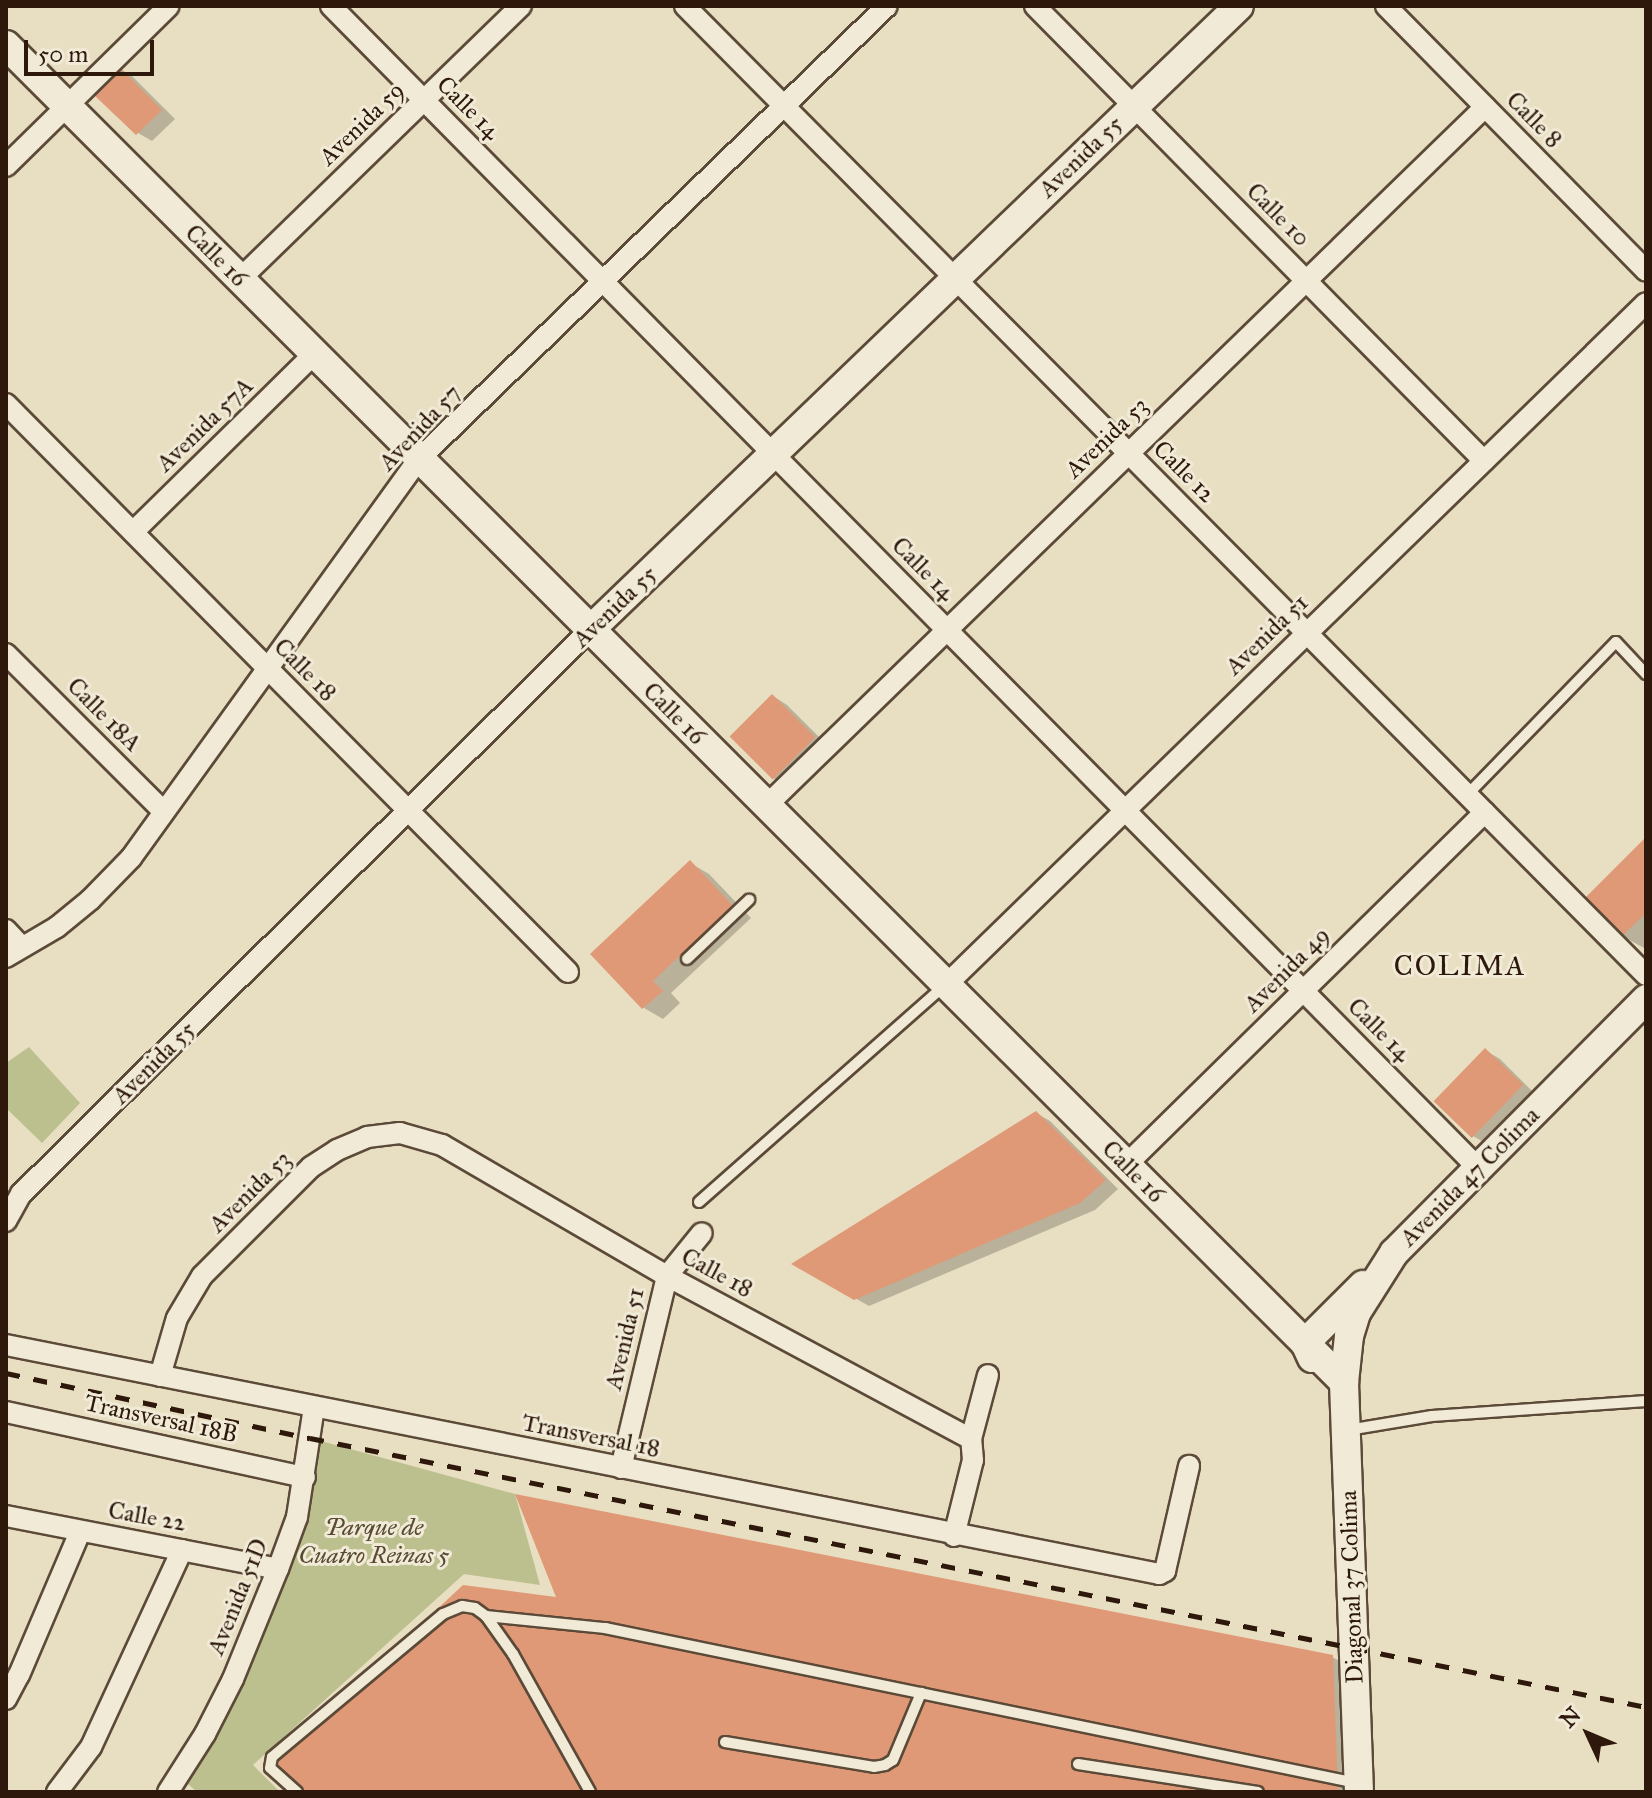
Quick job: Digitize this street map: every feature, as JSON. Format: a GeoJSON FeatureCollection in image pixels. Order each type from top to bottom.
{"type":"FeatureCollection","features":[{"type":"Feature","properties":{"kind":"street"},"geometry":{"type":"LineString","coordinates":[[6,166],[169,6]]}},
{"type":"Feature","properties":{"kind":"street","name":"Calle 14"},"geometry":{"type":"LineString","coordinates":[[331,6],[1478,1168]]}},
{"type":"Feature","properties":{"kind":"street","name":"Avenida 59"},"geometry":{"type":"LineString","coordinates":[[240,279],[521,6]]}},
{"type":"Feature","properties":{"kind":"street","name":"Calle 12"},"geometry":{"type":"LineString","coordinates":[[685,6],[1646,975]]}},
{"type":"Feature","properties":{"kind":"street","name":"Avenida 57"},"geometry":{"type":"LineString","coordinates":[[14,952],[57,927],[90,900],[131,858],[419,459],[887,6]]}},
{"type":"Feature","properties":{"kind":"street","name":"Calle 10"},"geometry":{"type":"LineString","coordinates":[[1035,6],[1484,461]]}},
{"type":"Feature","properties":{"kind":"street","name":"Avenida 55"},"geometry":{"type":"LineString","coordinates":[[6,1221],[21,1194],[590,630],[1239,6]]}},
{"type":"Feature","properties":{"kind":"street","name":"Calle 8"},"geometry":{"type":"LineString","coordinates":[[1386,6],[1646,271]]}},
{"type":"Feature","properties":{"kind":"street","name":"Calle 16"},"geometry":{"type":"LineString","coordinates":[[6,45],[1344,1382]]}},
{"type":"Feature","properties":{"kind":"street","name":"Avenida 53"},"geometry":{"type":"LineString","coordinates":[[766,806],[1485,107]]}},
{"type":"Feature","properties":{"kind":"street","name":"Avenida 51"},"geometry":{"type":"LineString","coordinates":[[946,985],[1646,303]]}},
{"type":"Feature","properties":{"kind":"street","name":"Avenida 57A"},"geometry":{"type":"LineString","coordinates":[[133,532],[314,354]]}},
{"type":"Feature","properties":{"kind":"street","name":"Calle 18"},"geometry":{"type":"LineString","coordinates":[[8,410],[133,532],[568,972]]}},
{"type":"Feature","properties":{"kind":"street","name":"Calle 18A"},"geometry":{"type":"LineString","coordinates":[[6,654],[164,812]]}},
{"type":"Feature","properties":{"kind":"street","name":"Avenida 49"},"geometry":{"type":"LineString","coordinates":[[1126,1165],[1485,812]]}},
{"type":"Feature","properties":{"kind":"street"},"geometry":{"type":"LineString","coordinates":[[6,930],[14,952]]}},
{"type":"Feature","properties":{"kind":"street","name":"Avenida 47 Colima"},"geometry":{"type":"LineString","coordinates":[[1344,1382],[1349,1336],[1356,1313],[1394,1253],[1646,999]]}},
{"type":"Feature","properties":{"kind":"street","name":"Avenida 53"},"geometry":{"type":"LineString","coordinates":[[160,1376],[177,1318],[202,1276],[311,1167],[337,1150],[367,1137],[400,1133],[442,1145]]}},
{"type":"Feature","properties":{"kind":"street","name":"Calle 18"},"geometry":{"type":"LineString","coordinates":[[442,1145],[667,1276],[971,1439]]}},
{"type":"Feature","properties":{"kind":"street","name":"Avenida 51"},"geometry":{"type":"LineString","coordinates":[[621,1468],[667,1276],[702,1233]]}},
{"type":"Feature","properties":{"kind":"street"},"geometry":{"type":"LineString","coordinates":[[1346,1431],[1305,1343],[1394,1253]]}},
{"type":"Feature","properties":{"kind":"street","name":"Transversal 18"},"geometry":{"type":"LineString","coordinates":[[6,1345],[954,1536],[1159,1574],[1165,1571],[1189,1466]]}},
{"type":"Feature","properties":{"kind":"street"},"geometry":{"type":"LineString","coordinates":[[954,1536],[973,1460],[971,1439],[988,1375]]}},
{"type":"Feature","properties":{"kind":"street","name":"Diagonal 37 Colima"},"geometry":{"type":"LineString","coordinates":[[1344,1382],[1359,1788]]}},
{"type":"Feature","properties":{"kind":"street","name":"Avenida 51D"},"geometry":{"type":"LineString","coordinates":[[175,1789],[233,1679],[297,1517],[314,1407]]}},
{"type":"Feature","properties":{"kind":"street","name":"Transversal 18B"},"geometry":{"type":"LineString","coordinates":[[6,1412],[305,1477]]}},
{"type":"Feature","properties":{"kind":"street","name":"Calle 22"},"geometry":{"type":"LineString","coordinates":[[6,1516],[278,1569]]}},
{"type":"Feature","properties":{"kind":"street"},"geometry":{"type":"LineString","coordinates":[[6,1699],[80,1532]]}},
{"type":"Feature","properties":{"kind":"street"},"geometry":{"type":"LineString","coordinates":[[57,1792],[91,1747],[182,1550]]}},
{"type":"Feature","properties":{"kind":"lane"},"geometry":{"type":"LineString","coordinates":[[1468,794],[1616,642],[1646,674]]}},
{"type":"Feature","properties":{"kind":"lane"},"geometry":{"type":"LineString","coordinates":[[687,959],[749,900]]}},
{"type":"Feature","properties":{"kind":"lane","name":"Avenida 51"},"geometry":{"type":"LineString","coordinates":[[699,1202],[946,985]]}},
{"type":"Feature","properties":{"kind":"lane"},"geometry":{"type":"LineString","coordinates":[[1346,1431],[1432,1416],[1646,1401]]}},
{"type":"Feature","properties":{"kind":"lane"},"geometry":{"type":"LineString","coordinates":[[297,1792],[270,1768],[272,1757],[443,1614],[462,1606],[475,1608],[486,1616],[513,1654],[590,1792]]}},
{"type":"Feature","properties":{"kind":"lane"},"geometry":{"type":"LineString","coordinates":[[486,1616],[605,1628],[1359,1788]]}},
{"type":"Feature","properties":{"kind":"lane"},"geometry":{"type":"LineString","coordinates":[[725,1742],[874,1767],[885,1765],[893,1760],[921,1693]]}},
{"type":"Feature","properties":{"kind":"lane"},"geometry":{"type":"LineString","coordinates":[[1078,1764],[1258,1792]]}},
{"type":"Feature","properties":{"kind":"green space"},"geometry":{"type":"Polygon","coordinates":[[[29,1047],[80,1103],[42,1143],[6,1108],[6,1063],[29,1047]]]}},
{"type":"Feature","properties":{"kind":"green space","name":"Parque de Cuatro Reinas 5"},"geometry":{"type":"Polygon","coordinates":[[[310,1438],[515,1494],[540,1585],[464,1574],[253,1765],[280,1792],[197,1792],[188,1784],[279,1597],[310,1438]]]}},
{"type":"Feature","properties":{"kind":"building"},"geometry":{"type":"Polygon","coordinates":[[[118,66],[162,110],[136,135],[94,95],[93,90],[118,66]]]}},
{"type":"Feature","properties":{"kind":"building"},"geometry":{"type":"Polygon","coordinates":[[[772,694],[815,737],[773,780],[730,736],[772,694]]]}},
{"type":"Feature","properties":{"kind":"building"},"geometry":{"type":"Polygon","coordinates":[[[1646,837],[1646,913],[1621,937],[1584,899],[1646,837]]]}},
{"type":"Feature","properties":{"kind":"building"},"geometry":{"type":"Polygon","coordinates":[[[690,860],[733,906],[653,981],[663,991],[642,1009],[590,954],[690,860]]]}},
{"type":"Feature","properties":{"kind":"building"},"geometry":{"type":"Polygon","coordinates":[[[1485,1048],[1523,1085],[1472,1138],[1434,1101],[1485,1048]]]}},
{"type":"Feature","properties":{"kind":"building"},"geometry":{"type":"Polygon","coordinates":[[[1036,1111],[1106,1180],[1080,1203],[854,1300],[791,1264],[1036,1111]]]}},
{"type":"Feature","properties":{"kind":"building"},"geometry":{"type":"Polygon","coordinates":[[[515,1494],[1333,1655],[1338,1792],[303,1792],[270,1765],[463,1585],[556,1597],[515,1494]]]}},
{"type":"Feature","properties":{"kind":"railway"},"geometry":{"type":"LineString","coordinates":[[6,1373],[310,1438],[1646,1707]]}},
{"type":"Feature","properties":{"kind":"district","name":"COLIMA"},"geometry":{"type":"Point","coordinates":[1460,966]}}]}
